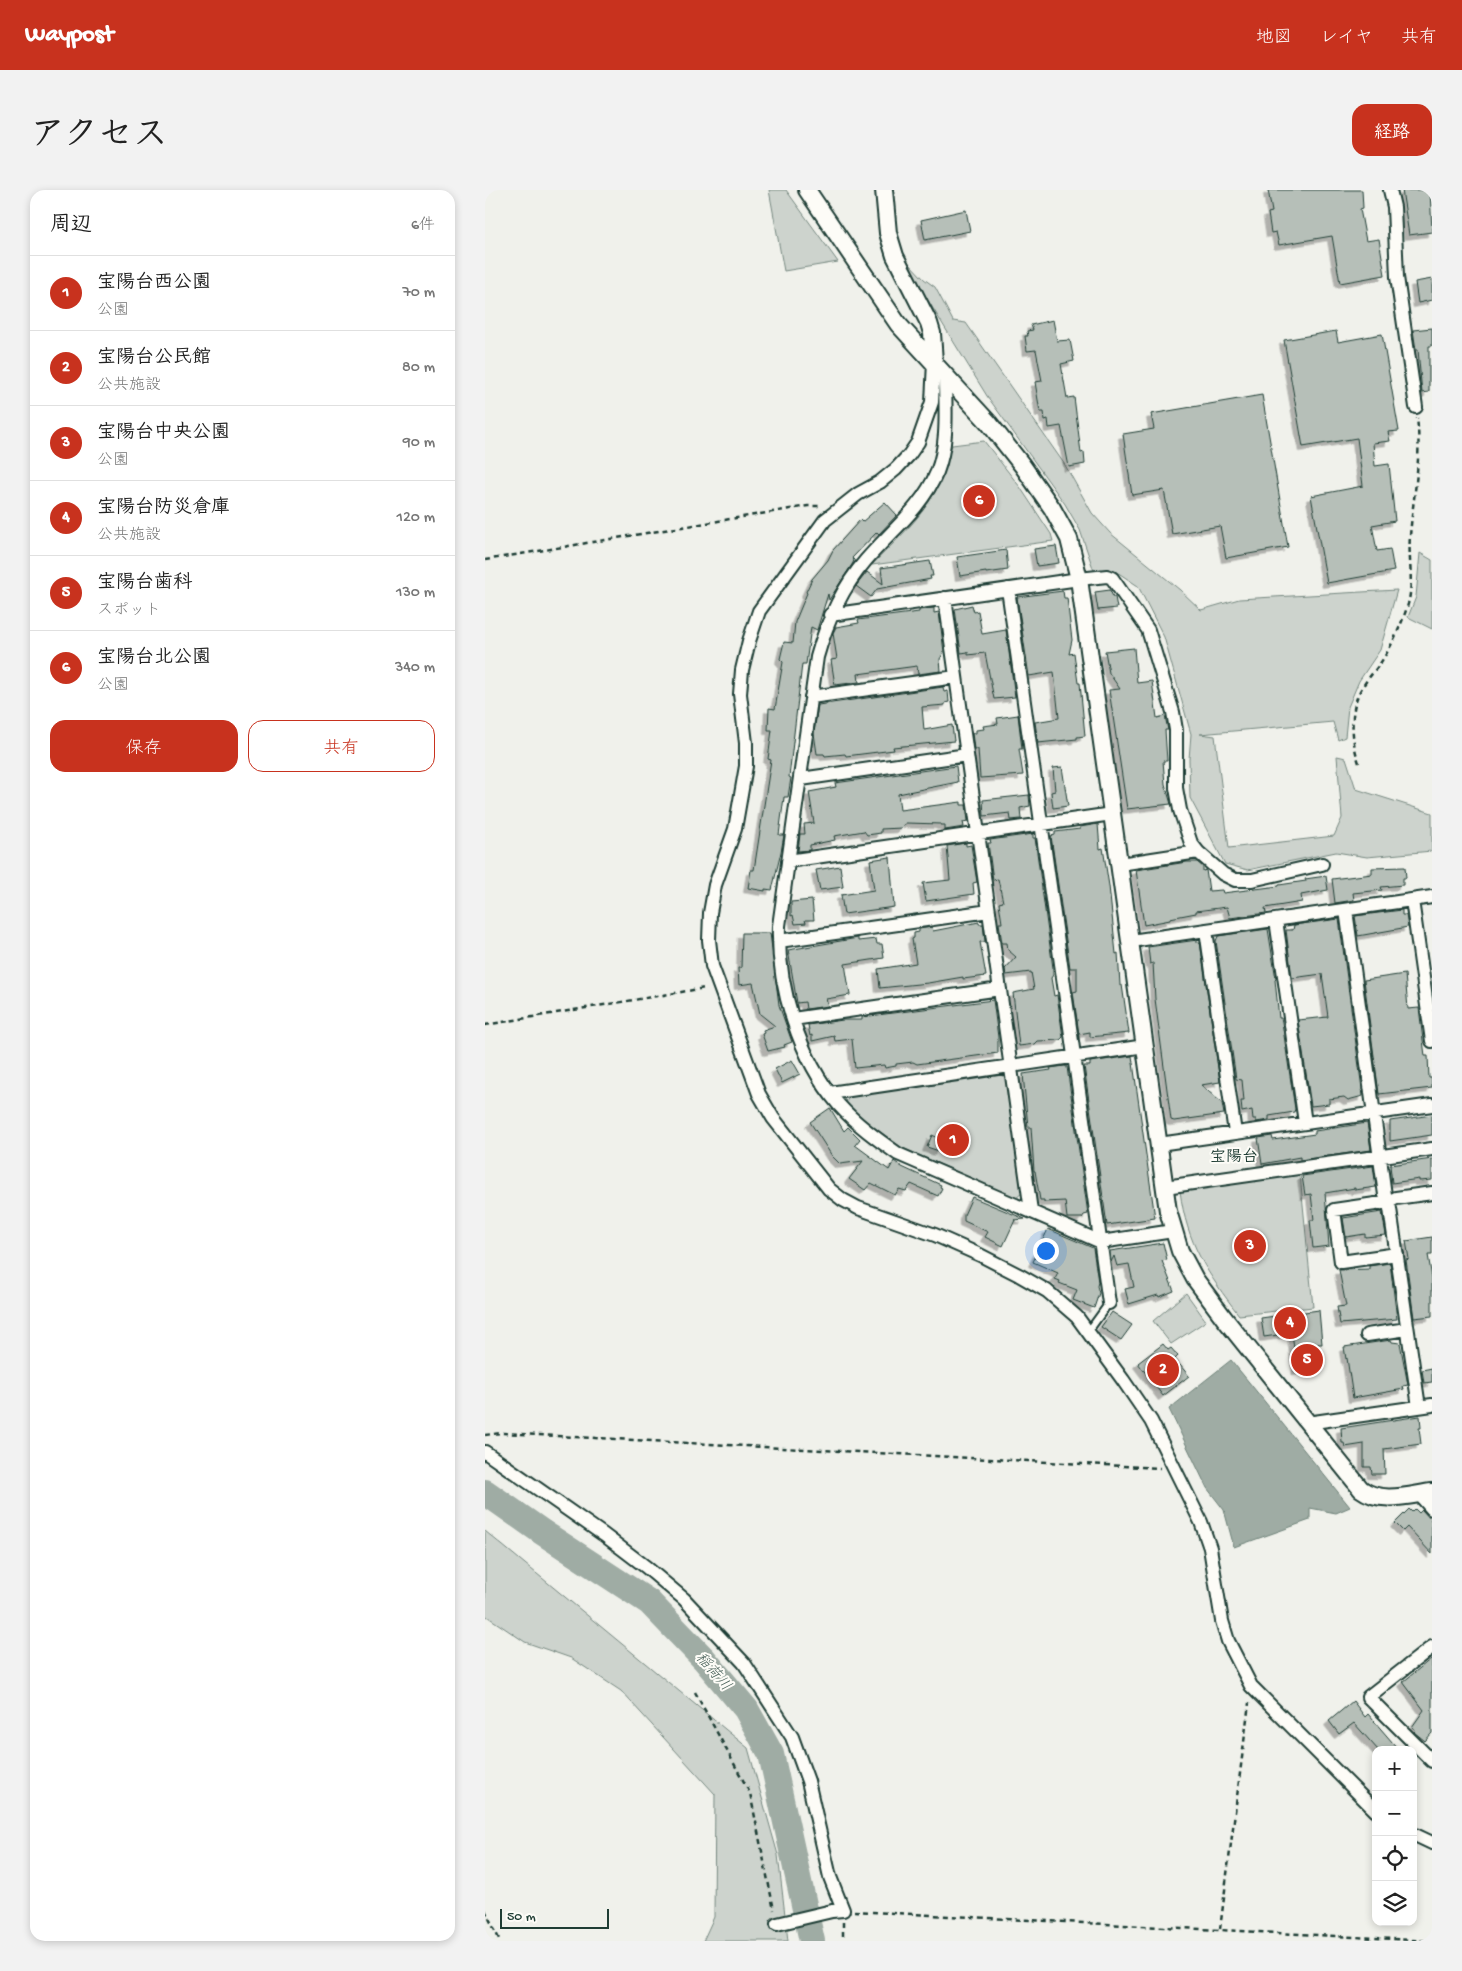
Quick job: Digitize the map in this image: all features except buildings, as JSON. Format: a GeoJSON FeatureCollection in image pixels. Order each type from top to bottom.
{"type":"FeatureCollection","features":[{"type":"Feature","properties":{"kind":"street"},"geometry":{"type":"LineString","coordinates":[[807,190],[898,324],[989,423],[1022,465],[1069,539],[1079,579],[1165,1187],[1173,1231],[1180,1251],[1195,1280],[1361,1489],[1368,1494],[1385,1498],[1426,1493],[1432,1509]]}},
{"type":"Feature","properties":{"kind":"street"},"geometry":{"type":"LineString","coordinates":[[884,190],[885,211],[890,241],[895,256],[929,323],[932,333],[934,362],[932,402],[918,442],[909,456],[896,470],[880,482],[858,494],[825,520],[759,611],[742,670],[740,694],[746,743],[746,766],[735,829],[715,886],[710,913],[709,940],[712,966],[759,1094],[773,1118],[829,1189],[843,1200],[858,1208],[935,1235],[1019,1275],[1047,1291],[1068,1308],[1088,1332],[1151,1421],[1201,1522],[1210,1548],[1222,1621],[1229,1641],[1251,1686],[1372,1807]]}},
{"type":"Feature","properties":{"kind":"street"},"geometry":{"type":"LineString","coordinates":[[1390,190],[1394,207],[1397,277],[1416,407]]}},
{"type":"Feature","properties":{"kind":"street"},"geometry":{"type":"LineString","coordinates":[[945,374],[946,436],[942,455],[931,486],[904,521],[866,560],[843,590],[830,615],[817,657],[788,861],[779,941],[785,991],[793,1019],[811,1062],[830,1093],[846,1112],[870,1134],[898,1154],[1101,1242],[1173,1231]]}},
{"type":"Feature","properties":{"kind":"street"},"geometry":{"type":"LineString","coordinates":[[830,615],[1079,579],[1107,576],[1112,578],[1148,630],[1173,712],[1176,730],[1176,788],[1191,843],[1198,852],[1223,874],[1235,880],[1252,880],[1322,864]]}},
{"type":"Feature","properties":{"kind":"street"},"geometry":{"type":"LineString","coordinates":[[1008,589],[1109,1303]]}},
{"type":"Feature","properties":{"kind":"street"},"geometry":{"type":"LineString","coordinates":[[945,598],[1031,1212]]}},
{"type":"Feature","properties":{"kind":"street"},"geometry":{"type":"LineString","coordinates":[[811,697],[956,678]]}},
{"type":"Feature","properties":{"kind":"street"},"geometry":{"type":"LineString","coordinates":[[801,779],[967,755]]}},
{"type":"Feature","properties":{"kind":"street"},"geometry":{"type":"LineString","coordinates":[[788,861],[1113,814]]}},
{"type":"Feature","properties":{"kind":"street"},"geometry":{"type":"LineString","coordinates":[[1119,864],[1198,852]]}},
{"type":"Feature","properties":{"kind":"street"},"geometry":{"type":"LineString","coordinates":[[1131,941],[1432,897]]}},
{"type":"Feature","properties":{"kind":"street"},"geometry":{"type":"LineString","coordinates":[[1412,900],[1432,1041]]}},
{"type":"Feature","properties":{"kind":"street"},"geometry":{"type":"LineString","coordinates":[[1346,910],[1385,1195],[1389,1202],[1419,1407]]}},
{"type":"Feature","properties":{"kind":"street"},"geometry":{"type":"LineString","coordinates":[[779,941],[989,911]]}},
{"type":"Feature","properties":{"kind":"street"},"geometry":{"type":"LineString","coordinates":[[1276,920],[1305,1123]]}},
{"type":"Feature","properties":{"kind":"street"},"geometry":{"type":"LineString","coordinates":[[1206,930],[1235,1133]]}},
{"type":"Feature","properties":{"kind":"street"},"geometry":{"type":"LineString","coordinates":[[793,1019],[1000,989]]}},
{"type":"Feature","properties":{"kind":"street"},"geometry":{"type":"LineString","coordinates":[[830,1093],[1145,1046]]}},
{"type":"Feature","properties":{"kind":"street"},"geometry":{"type":"LineString","coordinates":[[1159,1144],[1432,1105]]}},
{"type":"Feature","properties":{"kind":"street"},"geometry":{"type":"LineString","coordinates":[[1165,1187],[1432,1149]]}},
{"type":"Feature","properties":{"kind":"street"},"geometry":{"type":"LineString","coordinates":[[1397,1254],[1341,1262],[1334,1210],[1389,1202],[1395,1198],[1432,1193]]}},
{"type":"Feature","properties":{"kind":"street"},"geometry":{"type":"LineString","coordinates":[[1367,1335],[1407,1329]]}},
{"type":"Feature","properties":{"kind":"street"},"geometry":{"type":"LineString","coordinates":[[1307,1423],[1432,1405]]}},
{"type":"Feature","properties":{"kind":"street"},"geometry":{"type":"LineString","coordinates":[[485,1452],[604,1535],[684,1599],[744,1663],[792,1737],[808,1781],[837,1911],[777,1924]]}},
{"type":"Feature","properties":{"kind":"street"},"geometry":{"type":"LineString","coordinates":[[1431,1758],[1368,1697],[1432,1647]]}},
{"type":"Feature","properties":{"kind":"street"},"geometry":{"type":"LineString","coordinates":[[1417,1836],[1432,1843]]}},
{"type":"Feature","properties":{"kind":"lane"},"geometry":{"type":"LineString","coordinates":[[1088,1332],[1109,1303]]}},
{"type":"Feature","properties":{"kind":"path"},"geometry":{"type":"LineString","coordinates":[[1359,763],[1353,747],[1354,708],[1358,695],[1367,679],[1379,664],[1390,645],[1411,592],[1410,534],[1418,457],[1416,407]]}},
{"type":"Feature","properties":{"kind":"path"},"geometry":{"type":"LineString","coordinates":[[485,560],[808,506]]}},
{"type":"Feature","properties":{"kind":"path"},"geometry":{"type":"LineString","coordinates":[[485,1025],[719,986]]}},
{"type":"Feature","properties":{"kind":"path"},"geometry":{"type":"LineString","coordinates":[[485,1435],[501,1433],[1175,1469]]}},
{"type":"Feature","properties":{"kind":"path"},"geometry":{"type":"LineString","coordinates":[[1220,1929],[1251,1686]]}},
{"type":"Feature","properties":{"kind":"path"},"geometry":{"type":"LineString","coordinates":[[695,1692],[750,1793],[777,1924]]}},
{"type":"Feature","properties":{"kind":"path"},"geometry":{"type":"LineString","coordinates":[[485,1910],[499,1941]]}},
{"type":"Feature","properties":{"kind":"path"},"geometry":{"type":"LineString","coordinates":[[843,1941],[837,1911],[1432,1941]]}},
{"type":"Feature","properties":{"kind":"shaded area"},"geometry":{"type":"Polygon","coordinates":[[[769,190],[786,190],[838,262],[784,271],[769,190]]]}},
{"type":"Feature","properties":{"kind":"shaded area"},"geometry":{"type":"Polygon","coordinates":[[[908,262],[924,279],[935,287],[953,321],[966,323],[1065,465],[1092,513],[1110,533],[1180,590],[1201,610],[1239,599],[1397,590],[1380,650],[1359,681],[1348,707],[1345,737],[1338,740],[1333,722],[1200,734],[1215,736],[1229,848],[1334,836],[1342,818],[1337,756],[1346,758],[1356,789],[1432,813],[1432,851],[1367,857],[1336,852],[1248,870],[1225,864],[1190,798],[1189,759],[1191,734],[1164,637],[1138,586],[1109,569],[1094,571],[1080,530],[1065,504],[987,396],[905,263],[908,262]]]}},
{"type":"Feature","properties":{"kind":"shaded area"},"geometry":{"type":"Polygon","coordinates":[[[984,441],[1020,487],[1051,534],[1053,541],[872,565],[906,531],[929,503],[945,469],[952,445],[984,441]]]}},
{"type":"Feature","properties":{"kind":"shaded area"},"geometry":{"type":"Polygon","coordinates":[[[1420,553],[1432,560],[1432,629],[1408,617],[1416,597],[1420,553]]]}},
{"type":"Feature","properties":{"kind":"shaded area"},"geometry":{"type":"Polygon","coordinates":[[[1000,1074],[1007,1078],[1022,1193],[1016,1198],[901,1147],[860,1117],[846,1103],[849,1096],[1000,1074]]]}},
{"type":"Feature","properties":{"kind":"shaded area"},"geometry":{"type":"Polygon","coordinates":[[[1300,1174],[1313,1307],[1239,1315],[1217,1285],[1200,1257],[1188,1227],[1180,1191],[1300,1174]]]}},
{"type":"Feature","properties":{"kind":"shaded area"},"geometry":{"type":"Polygon","coordinates":[[[1186,1293],[1206,1321],[1171,1344],[1153,1321],[1186,1293]]]}},
{"type":"Feature","properties":{"kind":"shaded area"},"geometry":{"type":"Polygon","coordinates":[[[1231,1360],[1350,1507],[1336,1513],[1310,1508],[1310,1520],[1234,1547],[1224,1510],[1207,1488],[1169,1409],[1231,1360]]]}},
{"type":"Feature","properties":{"kind":"shaded area"},"geometry":{"type":"Polygon","coordinates":[[[485,1531],[748,1748],[778,1855],[788,1941],[703,1941],[714,1917],[715,1794],[621,1691],[571,1658],[525,1642],[485,1615],[485,1531]]]}},
{"type":"Feature","properties":{"kind":"waterway","name":"稲荷川"},"geometry":{"type":"LineString","coordinates":[[485,1492],[649,1602],[704,1659],[746,1709],[771,1754],[812,1941]]}},
{"type":"Feature","properties":{"kind":"place","name":"宝陽台北公園"},"geometry":{"type":"Point","coordinates":[979,501]}},
{"type":"Feature","properties":{"kind":"place","name":"宝陽台西公園"},"geometry":{"type":"Point","coordinates":[953,1140]}},
{"type":"Feature","properties":{"kind":"place","name":"宝陽台中央公園"},"geometry":{"type":"Point","coordinates":[1250,1246]}},
{"type":"Feature","properties":{"kind":"place","name":"宝陽台防災倉庫"},"geometry":{"type":"Point","coordinates":[1290,1323]}},
{"type":"Feature","properties":{"kind":"place","name":"宝陽台歯科"},"geometry":{"type":"Point","coordinates":[1307,1360]}},
{"type":"Feature","properties":{"kind":"place","name":"宝陽台公民館"},"geometry":{"type":"Point","coordinates":[1163,1370]}},
{"type":"Feature","properties":{"kind":"district","name":"宝陽台"},"geometry":{"type":"Point","coordinates":[1234,1155]}}]}
